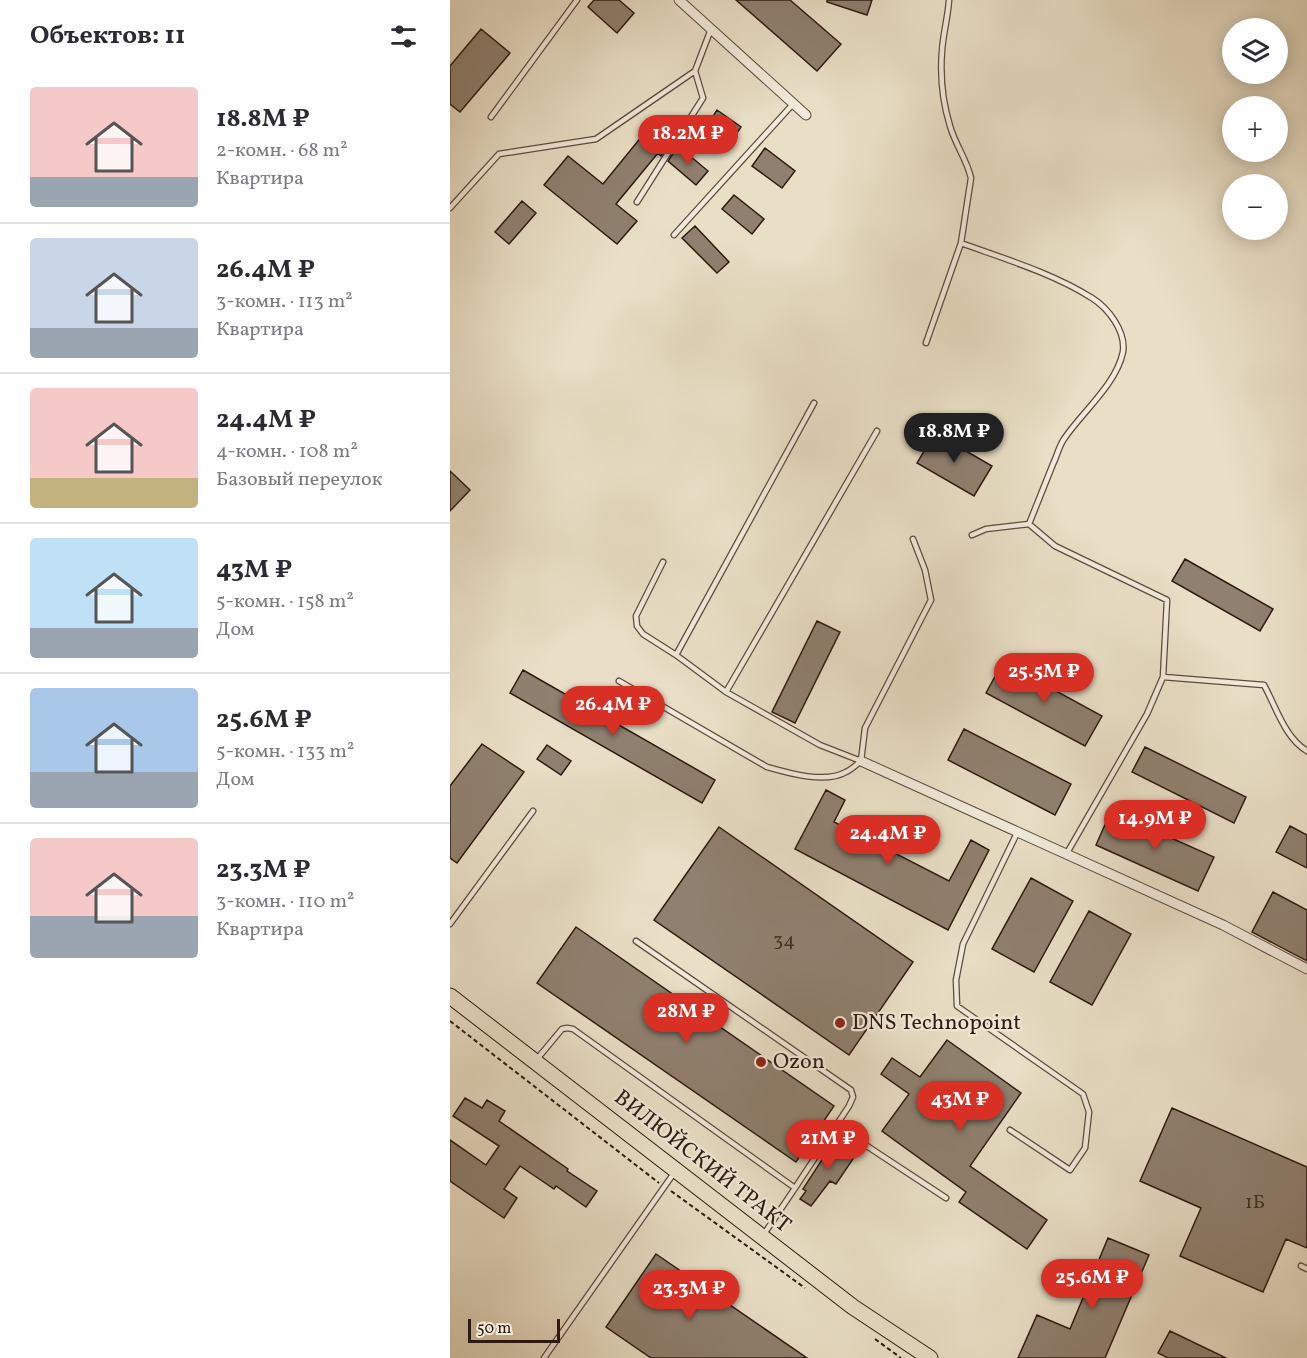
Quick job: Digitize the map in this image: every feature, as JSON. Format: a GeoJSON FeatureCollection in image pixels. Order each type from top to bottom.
{"type":"FeatureCollection","features":[{"type":"Feature","properties":{"kind":"main road","name":"ВИЛЮЙСКИЙ ТРАКТ"},"geometry":{"type":"LineString","coordinates":[[450,996],[862,1313],[930,1358]]}},
{"type":"Feature","properties":{"kind":"street"},"geometry":{"type":"LineString","coordinates":[[679,0],[806,115]]}},
{"type":"Feature","properties":{"kind":"street"},"geometry":{"type":"LineString","coordinates":[[861,761],[1222,925],[1307,969]]}},
{"type":"Feature","properties":{"kind":"lane"},"geometry":{"type":"LineString","coordinates":[[491,117],[577,0]]}},
{"type":"Feature","properties":{"kind":"lane"},"geometry":{"type":"LineString","coordinates":[[926,343],[961,243],[971,178],[949,123],[943,84],[942,51],[949,0]]}},
{"type":"Feature","properties":{"kind":"lane"},"geometry":{"type":"LineString","coordinates":[[450,208],[499,154],[596,139],[695,71],[711,29]]}},
{"type":"Feature","properties":{"kind":"lane"},"geometry":{"type":"LineString","coordinates":[[637,202],[703,98],[695,71]]}},
{"type":"Feature","properties":{"kind":"lane"},"geometry":{"type":"LineString","coordinates":[[674,235],[793,104]]}},
{"type":"Feature","properties":{"kind":"lane"},"geometry":{"type":"LineString","coordinates":[[961,243],[1042,273],[1093,299],[1107,311],[1119,329],[1122,340],[1123,352],[1114,372],[1100,395],[1063,440],[1029,524]]}},
{"type":"Feature","properties":{"kind":"lane"},"geometry":{"type":"LineString","coordinates":[[676,655],[814,403]]}},
{"type":"Feature","properties":{"kind":"lane"},"geometry":{"type":"LineString","coordinates":[[726,692],[877,431]]}},
{"type":"Feature","properties":{"kind":"lane"},"geometry":{"type":"LineString","coordinates":[[972,535],[986,529],[1029,524],[1055,546],[1167,600],[1163,677],[1147,714],[1067,854]]}},
{"type":"Feature","properties":{"kind":"lane"},"geometry":{"type":"LineString","coordinates":[[619,681],[767,767],[793,774],[823,777],[844,774],[861,761],[865,728],[930,600],[925,570],[913,539]]}},
{"type":"Feature","properties":{"kind":"lane"},"geometry":{"type":"LineString","coordinates":[[663,562],[636,616],[637,626],[643,634],[726,692],[820,745],[861,761]]}},
{"type":"Feature","properties":{"kind":"lane"},"geometry":{"type":"LineString","coordinates":[[1163,677],[1264,685],[1288,732],[1299,746],[1307,751]]}},
{"type":"Feature","properties":{"kind":"lane"},"geometry":{"type":"LineString","coordinates":[[450,924],[533,811]]}},
{"type":"Feature","properties":{"kind":"lane"},"geometry":{"type":"LineString","coordinates":[[1010,1130],[1070,1170],[1085,1148],[1089,1112],[1083,1094],[957,1006],[956,980],[963,944],[1018,831]]}},
{"type":"Feature","properties":{"kind":"lane"},"geometry":{"type":"LineString","coordinates":[[636,941],[851,1090],[853,1097],[762,1237]]}},
{"type":"Feature","properties":{"kind":"lane"},"geometry":{"type":"LineString","coordinates":[[535,1062],[562,1029],[573,1029],[795,1188]]}},
{"type":"Feature","properties":{"kind":"lane"},"geometry":{"type":"LineString","coordinates":[[835,1125],[946,1198]]}},
{"type":"Feature","properties":{"kind":"lane"},"geometry":{"type":"LineString","coordinates":[[544,1358],[676,1171]]}},
{"type":"Feature","properties":{"kind":"lane"},"geometry":{"type":"LineString","coordinates":[[1301,1266],[1307,1269]]}},
{"type":"Feature","properties":{"kind":"path"},"geometry":{"type":"LineString","coordinates":[[450,1021],[664,1187],[806,1290]]}},
{"type":"Feature","properties":{"kind":"path"},"geometry":{"type":"LineString","coordinates":[[873,1338],[901,1358]]}},
{"type":"Feature","properties":{"kind":"building"},"geometry":{"type":"Polygon","coordinates":[[[594,0],[619,0],[634,13],[617,33],[588,7],[594,0]]]}},
{"type":"Feature","properties":{"kind":"building"},"geometry":{"type":"Polygon","coordinates":[[[736,0],[790,0],[841,44],[817,71],[736,0]]]}},
{"type":"Feature","properties":{"kind":"building"},"geometry":{"type":"Polygon","coordinates":[[[827,0],[872,0],[867,15],[827,2],[827,0]]]}},
{"type":"Feature","properties":{"kind":"building"},"geometry":{"type":"Polygon","coordinates":[[[481,29],[510,53],[460,112],[450,104],[450,66],[481,29]]]}},
{"type":"Feature","properties":{"kind":"building"},"geometry":{"type":"Polygon","coordinates":[[[717,110],[741,127],[728,146],[704,130],[717,110]]]}},
{"type":"Feature","properties":{"kind":"building"},"geometry":{"type":"Polygon","coordinates":[[[651,125],[671,141],[661,156],[658,153],[616,204],[637,221],[617,244],[544,185],[568,156],[603,184],[651,125]]]}},
{"type":"Feature","properties":{"kind":"building"},"geometry":{"type":"Polygon","coordinates":[[[678,146],[708,171],[696,185],[668,161],[678,146]]]}},
{"type":"Feature","properties":{"kind":"building"},"geometry":{"type":"Polygon","coordinates":[[[765,148],[795,171],[782,188],[752,166],[765,148]]]}},
{"type":"Feature","properties":{"kind":"building"},"geometry":{"type":"Polygon","coordinates":[[[734,195],[764,219],[752,234],[722,209],[734,195]]]}},
{"type":"Feature","properties":{"kind":"building"},"geometry":{"type":"Polygon","coordinates":[[[522,201],[536,213],[509,244],[495,232],[522,201]]]}},
{"type":"Feature","properties":{"kind":"building"},"geometry":{"type":"Polygon","coordinates":[[[695,226],[729,262],[717,273],[682,238],[695,226]]]}},
{"type":"Feature","properties":{"kind":"building"},"geometry":{"type":"Polygon","coordinates":[[[935,433],[992,466],[974,496],[917,463],[935,433]]]}},
{"type":"Feature","properties":{"kind":"building"},"geometry":{"type":"Polygon","coordinates":[[[450,471],[470,490],[450,511],[450,471]]]}},
{"type":"Feature","properties":{"kind":"building"},"geometry":{"type":"Polygon","coordinates":[[[1185,559],[1273,609],[1260,631],[1172,581],[1185,559]]]}},
{"type":"Feature","properties":{"kind":"building"},"geometry":{"type":"Polygon","coordinates":[[[817,621],[840,632],[795,723],[772,712],[817,621]]]}},
{"type":"Feature","properties":{"kind":"building"},"geometry":{"type":"Polygon","coordinates":[[[1003,662],[1102,716],[1085,746],[986,693],[1003,662]]]}},
{"type":"Feature","properties":{"kind":"building"},"geometry":{"type":"Polygon","coordinates":[[[523,670],[715,780],[702,803],[510,693],[523,670]]]}},
{"type":"Feature","properties":{"kind":"building"},"geometry":{"type":"Polygon","coordinates":[[[964,729],[1071,784],[1055,815],[948,760],[964,729]]]}},
{"type":"Feature","properties":{"kind":"building"},"geometry":{"type":"Polygon","coordinates":[[[482,744],[524,772],[457,863],[450,858],[450,786],[482,744]]]}},
{"type":"Feature","properties":{"kind":"building"},"geometry":{"type":"Polygon","coordinates":[[[547,745],[571,761],[561,775],[537,759],[547,745]]]}},
{"type":"Feature","properties":{"kind":"building"},"geometry":{"type":"Polygon","coordinates":[[[1145,747],[1246,797],[1234,823],[1132,772],[1145,747]]]}},
{"type":"Feature","properties":{"kind":"building"},"geometry":{"type":"Polygon","coordinates":[[[826,790],[845,800],[834,822],[949,881],[971,840],[989,850],[948,930],[795,849],[826,790]]]}},
{"type":"Feature","properties":{"kind":"building"},"geometry":{"type":"Polygon","coordinates":[[[1111,811],[1214,857],[1198,891],[1096,845],[1111,811]]]}},
{"type":"Feature","properties":{"kind":"building"},"geometry":{"type":"Polygon","coordinates":[[[1290,826],[1307,835],[1307,868],[1276,852],[1290,826]]]}},
{"type":"Feature","properties":{"kind":"building"},"geometry":{"type":"Polygon","coordinates":[[[719,827],[913,962],[849,1055],[654,920],[719,827]]]}},
{"type":"Feature","properties":{"kind":"building"},"geometry":{"type":"Polygon","coordinates":[[[1031,878],[1073,901],[1034,972],[992,949],[1031,878]]]}},
{"type":"Feature","properties":{"kind":"building"},"geometry":{"type":"Polygon","coordinates":[[[1273,892],[1307,910],[1307,961],[1252,932],[1273,892]]]}},
{"type":"Feature","properties":{"kind":"building"},"geometry":{"type":"Polygon","coordinates":[[[1089,911],[1131,934],[1092,1005],[1050,982],[1089,911]]]}},
{"type":"Feature","properties":{"kind":"building"},"geometry":{"type":"Polygon","coordinates":[[[576,927],[834,1106],[796,1162],[537,983],[576,927]]]}},
{"type":"Feature","properties":{"kind":"building"},"geometry":{"type":"Polygon","coordinates":[[[947,1040],[1021,1093],[970,1166],[1047,1220],[1027,1249],[959,1202],[966,1192],[882,1131],[909,1094],[881,1074],[892,1058],[920,1077],[947,1040]]]}},
{"type":"Feature","properties":{"kind":"building"},"geometry":{"type":"Polygon","coordinates":[[[465,1098],[482,1108],[487,1100],[505,1111],[499,1121],[597,1191],[586,1207],[556,1186],[554,1189],[520,1166],[504,1189],[517,1198],[504,1218],[450,1181],[450,1140],[486,1165],[499,1146],[453,1116],[465,1098]]]}},
{"type":"Feature","properties":{"kind":"building"},"geometry":{"type":"Polygon","coordinates":[[[1172,1108],[1307,1167],[1307,1248],[1286,1239],[1263,1292],[1180,1256],[1201,1208],[1140,1181],[1172,1108]]]}},
{"type":"Feature","properties":{"kind":"building"},"geometry":{"type":"Polygon","coordinates":[[[836,1138],[857,1153],[836,1184],[830,1181],[811,1206],[800,1199],[806,1191],[803,1189],[836,1138]]]}},
{"type":"Feature","properties":{"kind":"building"},"geometry":{"type":"Polygon","coordinates":[[[1108,1238],[1149,1255],[1105,1358],[1018,1358],[1037,1315],[1070,1329],[1108,1238]]]}},
{"type":"Feature","properties":{"kind":"building"},"geometry":{"type":"Polygon","coordinates":[[[656,1254],[807,1358],[651,1358],[606,1327],[656,1254]]]}},
{"type":"Feature","properties":{"kind":"building"},"geometry":{"type":"Polygon","coordinates":[[[1170,1331],[1226,1358],[1168,1358],[1158,1353],[1170,1331]]]}},
{"type":"Feature","properties":{"kind":"place","name":"DNS Technopoint"},"geometry":{"type":"Point","coordinates":[840,1023]}},
{"type":"Feature","properties":{"kind":"place","name":"Ozon"},"geometry":{"type":"Point","coordinates":[761,1062]}}]}
